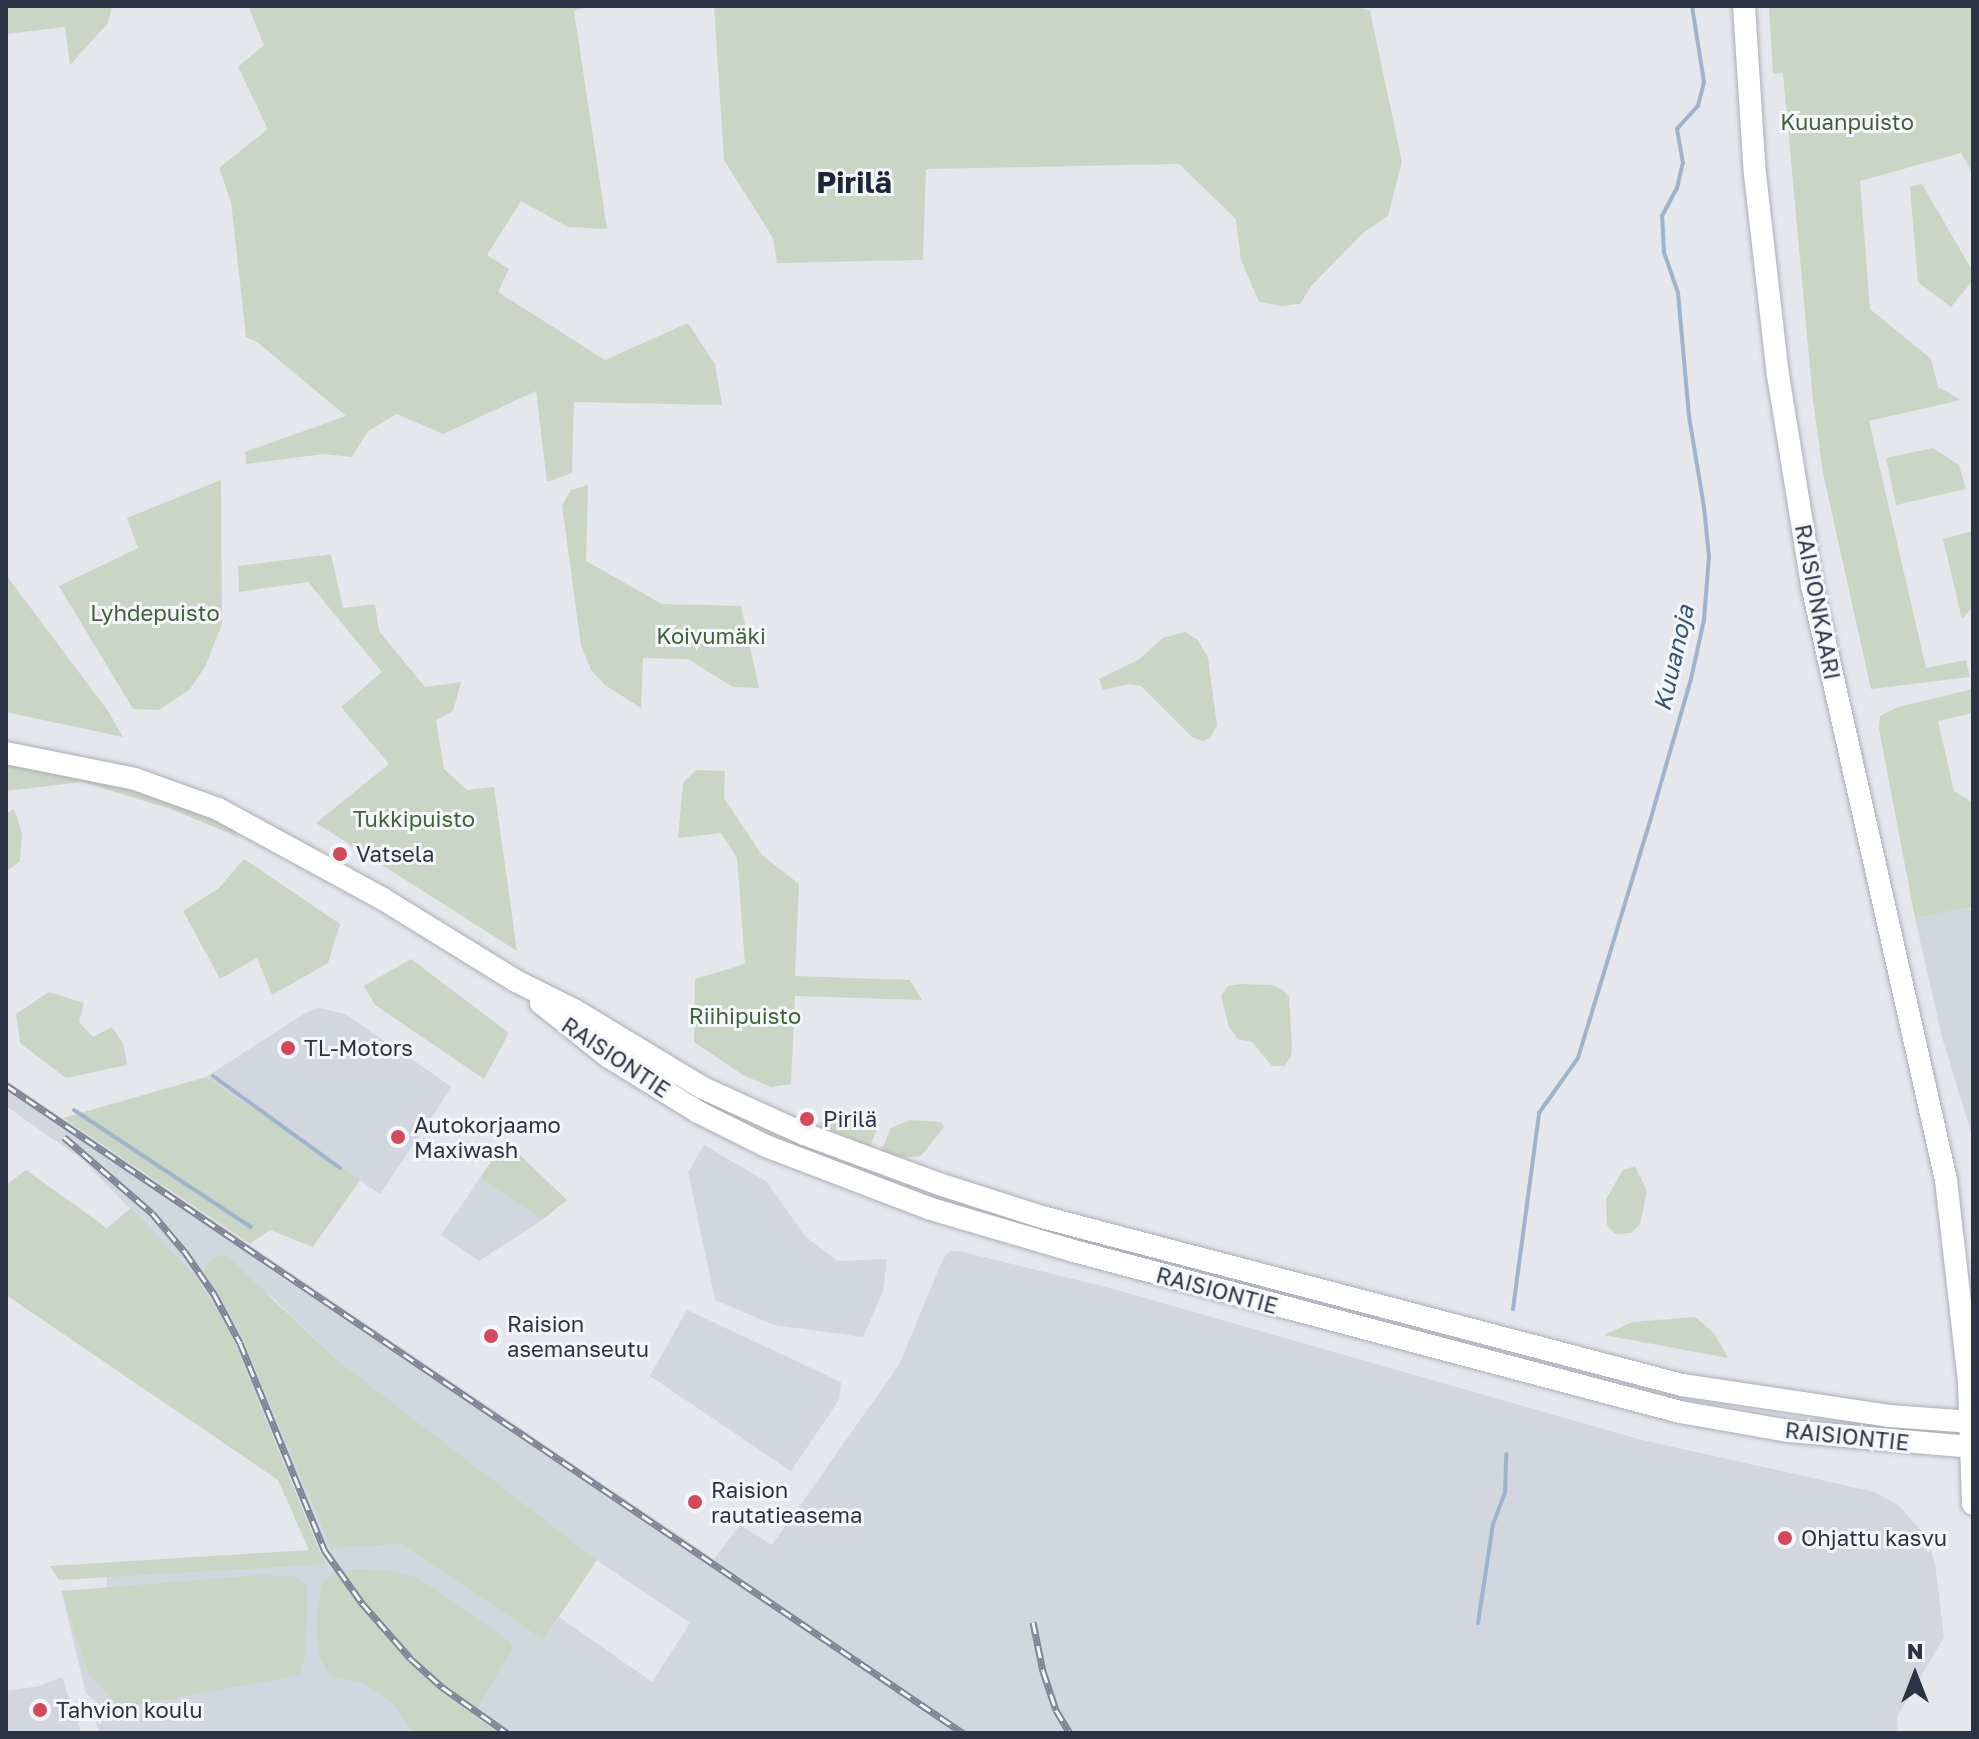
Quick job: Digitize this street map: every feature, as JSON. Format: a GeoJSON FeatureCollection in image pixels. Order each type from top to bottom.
{"type":"FeatureCollection","features":[{"type":"Feature","properties":{"kind":"main road","name":"RAISIONKAARI"},"geometry":{"type":"LineString","coordinates":[[1744,6],[1770,325],[1812,585],[1947,1190],[1973,1283]]}},
{"type":"Feature","properties":{"kind":"main road","name":"RAISIONTIE"},"geometry":{"type":"LineString","coordinates":[[6,753],[135,779],[218,809],[383,899],[516,981],[574,1010],[703,1088],[773,1121],[897,1170],[1042,1217],[1682,1385],[1875,1414],[1972,1422]]}},
{"type":"Feature","properties":{"kind":"main road","name":"RAISIONTIE"},"geometry":{"type":"LineString","coordinates":[[516,981],[609,1057],[698,1112],[793,1157],[931,1209],[1100,1258],[1680,1412],[1789,1431],[1971,1447]]}},
{"type":"Feature","properties":{"kind":"main road","name":"RAISIONKAARI"},"geometry":{"type":"LineString","coordinates":[[1947,1190],[1964,1316],[1972,1422],[1973,1504]]}},
{"type":"Feature","properties":{"kind":"shaded area"},"geometry":{"type":"Polygon","coordinates":[[[1969,908],[1973,916],[1973,1139],[1942,1037],[1915,918],[1969,908]]]}},
{"type":"Feature","properties":{"kind":"shaded area"},"geometry":{"type":"Polygon","coordinates":[[[319,1008],[345,1014],[452,1087],[380,1194],[206,1077],[307,1012],[319,1008]]]}},
{"type":"Feature","properties":{"kind":"shaded area"},"geometry":{"type":"Polygon","coordinates":[[[6,1080],[714,1559],[740,1525],[772,1545],[899,1365],[943,1259],[950,1251],[959,1251],[1110,1288],[1642,1440],[1875,1492],[1899,1506],[1925,1535],[1935,1563],[1944,1637],[1897,1717],[1898,1733],[99,1733],[96,1723],[104,1708],[86,1693],[63,1599],[108,1594],[106,1572],[303,1561],[322,1552],[229,1330],[197,1278],[83,1160],[6,1106],[6,1080]],[[204,1273],[239,1330],[334,1546],[402,1544],[543,1640],[559,1617],[652,1682],[690,1623],[597,1560],[336,1359],[270,1295],[204,1273]]]}},
{"type":"Feature","properties":{"kind":"shaded area"},"geometry":{"type":"Polygon","coordinates":[[[704,1145],[767,1182],[805,1236],[837,1261],[887,1259],[883,1291],[863,1337],[774,1325],[715,1300],[688,1172],[704,1145]]]}},
{"type":"Feature","properties":{"kind":"shaded area"},"geometry":{"type":"Polygon","coordinates":[[[480,1178],[542,1220],[479,1261],[441,1235],[480,1178]]]}},
{"type":"Feature","properties":{"kind":"shaded area"},"geometry":{"type":"Polygon","coordinates":[[[687,1310],[841,1382],[839,1400],[791,1471],[650,1376],[687,1310]]]}},
{"type":"Feature","properties":{"kind":"shaded area","name":"Tahvion koulu"},"geometry":{"type":"Polygon","coordinates":[[[62,1677],[81,1733],[6,1733],[6,1691],[40,1686],[62,1677]]]}},
{"type":"Feature","properties":{"kind":"green space"},"geometry":{"type":"Polygon","coordinates":[[[6,6],[112,6],[108,23],[70,65],[65,27],[6,34],[6,6]]]}},
{"type":"Feature","properties":{"kind":"green space"},"geometry":{"type":"Polygon","coordinates":[[[248,6],[591,6],[574,11],[607,229],[568,227],[521,201],[487,255],[509,269],[498,292],[605,360],[688,323],[715,364],[722,405],[574,402],[572,473],[547,482],[536,391],[443,434],[397,414],[368,431],[352,457],[324,454],[246,464],[245,452],[346,416],[257,342],[246,337],[231,202],[219,168],[268,129],[238,67],[264,45],[248,6]]]}},
{"type":"Feature","properties":{"kind":"green space"},"geometry":{"type":"Polygon","coordinates":[[[714,6],[1355,6],[1370,11],[1402,162],[1388,216],[1363,233],[1312,285],[1300,304],[1281,306],[1259,302],[1241,260],[1236,219],[1179,164],[926,169],[923,260],[777,263],[773,238],[724,160],[714,6]]]}},
{"type":"Feature","properties":{"kind":"green space","name":"Kuuanpuisto"},"geometry":{"type":"Polygon","coordinates":[[[1769,6],[1973,6],[1973,174],[1961,153],[1860,181],[1870,309],[1931,359],[1938,387],[1961,400],[1869,421],[1926,668],[1966,660],[1970,677],[1871,689],[1823,473],[1813,401],[1783,73],[1773,74],[1769,6]]]}},
{"type":"Feature","properties":{"kind":"green space"},"geometry":{"type":"Polygon","coordinates":[[[1922,184],[1973,272],[1973,280],[1951,307],[1918,282],[1910,187],[1922,184]]]}},
{"type":"Feature","properties":{"kind":"green space"},"geometry":{"type":"Polygon","coordinates":[[[1933,448],[1959,465],[1966,489],[1896,505],[1886,458],[1933,448]]]}},
{"type":"Feature","properties":{"kind":"green space","name":"Lyhdepuisto"},"geometry":{"type":"Polygon","coordinates":[[[221,480],[222,624],[205,667],[190,689],[159,710],[133,709],[59,586],[138,548],[127,518],[221,480]]]}},
{"type":"Feature","properties":{"kind":"green space","name":"Koivumäki"},"geometry":{"type":"Polygon","coordinates":[[[588,485],[586,561],[662,604],[741,606],[759,688],[733,687],[688,659],[643,658],[641,708],[605,685],[591,670],[581,646],[562,505],[571,490],[588,485]]]}},
{"type":"Feature","properties":{"kind":"green space"},"geometry":{"type":"Polygon","coordinates":[[[1973,531],[1973,607],[1962,619],[1943,539],[1973,531]]]}},
{"type":"Feature","properties":{"kind":"green space","name":"Tukkipuisto"},"geometry":{"type":"Polygon","coordinates":[[[331,554],[343,608],[375,604],[379,631],[425,687],[461,682],[453,711],[436,720],[444,769],[467,790],[494,787],[517,951],[316,823],[389,764],[341,707],[382,672],[308,582],[239,592],[238,566],[331,554]]]}},
{"type":"Feature","properties":{"kind":"green space"},"geometry":{"type":"Polygon","coordinates":[[[6,575],[108,711],[123,737],[6,712],[6,575]]]}},
{"type":"Feature","properties":{"kind":"green space"},"geometry":{"type":"Polygon","coordinates":[[[1185,632],[1198,640],[1208,658],[1217,726],[1210,738],[1203,741],[1192,737],[1141,686],[1130,684],[1103,690],[1099,679],[1138,660],[1163,638],[1185,632]]]}},
{"type":"Feature","properties":{"kind":"green space"},"geometry":{"type":"Polygon","coordinates":[[[1973,689],[1973,713],[1938,721],[1954,791],[1973,803],[1973,907],[1915,918],[1879,729],[1880,716],[1898,707],[1973,689]]]}},
{"type":"Feature","properties":{"kind":"green space"},"geometry":{"type":"Polygon","coordinates":[[[6,762],[62,771],[173,802],[232,827],[238,837],[171,809],[82,782],[6,791],[6,762]]]}},
{"type":"Feature","properties":{"kind":"green space","name":"Riihipuisto"},"geometry":{"type":"Polygon","coordinates":[[[696,770],[725,771],[724,798],[762,855],[799,884],[795,976],[910,980],[922,1000],[795,996],[791,1084],[771,1087],[743,1075],[694,1042],[695,979],[745,964],[737,858],[721,833],[678,838],[683,783],[696,770]]]}},
{"type":"Feature","properties":{"kind":"green space"},"geometry":{"type":"Polygon","coordinates":[[[14,809],[22,833],[20,861],[6,872],[6,813],[14,809]]]}},
{"type":"Feature","properties":{"kind":"green space"},"geometry":{"type":"Polygon","coordinates":[[[244,859],[340,924],[328,963],[272,995],[257,958],[220,979],[183,911],[219,888],[244,859]]]}},
{"type":"Feature","properties":{"kind":"green space"},"geometry":{"type":"Polygon","coordinates":[[[411,959],[509,1033],[484,1079],[375,1005],[364,986],[411,959]]]}},
{"type":"Feature","properties":{"kind":"green space"},"geometry":{"type":"Polygon","coordinates":[[[1272,985],[1289,997],[1292,1047],[1291,1057],[1284,1066],[1272,1066],[1252,1042],[1238,1039],[1229,1027],[1221,996],[1228,986],[1272,985]]]}},
{"type":"Feature","properties":{"kind":"green space"},"geometry":{"type":"Polygon","coordinates":[[[49,992],[84,1003],[79,1022],[93,1037],[112,1027],[124,1045],[127,1065],[66,1078],[20,1043],[16,1014],[49,992]]]}},
{"type":"Feature","properties":{"kind":"green space"},"geometry":{"type":"Polygon","coordinates":[[[206,1077],[360,1180],[313,1247],[270,1230],[250,1244],[63,1118],[206,1077]]]}},
{"type":"Feature","properties":{"kind":"green space"},"geometry":{"type":"Polygon","coordinates":[[[825,1114],[872,1121],[876,1131],[869,1149],[820,1126],[825,1114]]]}},
{"type":"Feature","properties":{"kind":"green space"},"geometry":{"type":"Polygon","coordinates":[[[910,1120],[941,1122],[944,1127],[921,1156],[896,1158],[880,1154],[891,1128],[910,1120]]]}},
{"type":"Feature","properties":{"kind":"green space"},"geometry":{"type":"Polygon","coordinates":[[[505,1141],[567,1200],[542,1220],[480,1178],[505,1141]]]}},
{"type":"Feature","properties":{"kind":"green space"},"geometry":{"type":"Polygon","coordinates":[[[1635,1166],[1647,1191],[1640,1224],[1631,1233],[1615,1234],[1607,1225],[1606,1199],[1623,1170],[1635,1166]]]}},
{"type":"Feature","properties":{"kind":"green space"},"geometry":{"type":"Polygon","coordinates":[[[26,1170],[107,1228],[131,1208],[197,1278],[229,1329],[325,1564],[59,1580],[50,1566],[309,1550],[278,1480],[6,1295],[6,1185],[26,1170]]]}},
{"type":"Feature","properties":{"kind":"green space"},"geometry":{"type":"Polygon","coordinates":[[[220,1255],[228,1257],[336,1359],[597,1560],[543,1640],[402,1544],[331,1548],[239,1330],[204,1273],[206,1263],[220,1255]]]}},
{"type":"Feature","properties":{"kind":"green space"},"geometry":{"type":"Polygon","coordinates":[[[1695,1317],[1714,1333],[1728,1358],[1604,1335],[1632,1322],[1695,1317]]]}},
{"type":"Feature","properties":{"kind":"green space"},"geometry":{"type":"Polygon","coordinates":[[[355,1569],[389,1571],[419,1578],[509,1641],[513,1648],[473,1715],[499,1733],[412,1733],[395,1705],[364,1683],[330,1676],[319,1656],[317,1618],[321,1585],[330,1576],[355,1569]]]}},
{"type":"Feature","properties":{"kind":"green space"},"geometry":{"type":"Polygon","coordinates":[[[263,1575],[294,1576],[307,1587],[305,1657],[300,1675],[121,1708],[89,1675],[61,1591],[263,1575]]]}},
{"type":"Feature","properties":{"kind":"waterway","name":"Kuuanoja"},"geometry":{"type":"LineString","coordinates":[[1513,1309],[1539,1113],[1578,1058],[1691,679],[1704,620],[1709,557],[1704,507],[1689,416],[1678,293],[1664,252],[1662,216],[1677,188],[1683,163],[1677,129],[1698,106],[1704,82],[1692,6]]}},
{"type":"Feature","properties":{"kind":"waterway"},"geometry":{"type":"LineString","coordinates":[[213,1076],[340,1168]]}},
{"type":"Feature","properties":{"kind":"waterway"},"geometry":{"type":"LineString","coordinates":[[74,1110],[251,1227]]}},
{"type":"Feature","properties":{"kind":"waterway"},"geometry":{"type":"LineString","coordinates":[[1478,1623],[1493,1524],[1505,1492],[1506,1454]]}},
{"type":"Feature","properties":{"kind":"railway"},"geometry":{"type":"LineString","coordinates":[[6,1085],[963,1733]]}},
{"type":"Feature","properties":{"kind":"railway"},"geometry":{"type":"LineString","coordinates":[[64,1137],[152,1213],[185,1252],[214,1294],[240,1343],[325,1551],[362,1603],[411,1659],[442,1687],[507,1733]]}},
{"type":"Feature","properties":{"kind":"railway"},"geometry":{"type":"LineString","coordinates":[[1033,1622],[1043,1671],[1056,1710],[1070,1733]]}},
{"type":"Feature","properties":{"kind":"place","name":"Vatsela"},"geometry":{"type":"Point","coordinates":[340,854]}},
{"type":"Feature","properties":{"kind":"place","name":"TL-Motors"},"geometry":{"type":"Point","coordinates":[288,1048]}},
{"type":"Feature","properties":{"kind":"place","name":"Pirilä"},"geometry":{"type":"Point","coordinates":[807,1119]}},
{"type":"Feature","properties":{"kind":"place","name":"Autokorjaamo Maxiwash"},"geometry":{"type":"Point","coordinates":[398,1137]}},
{"type":"Feature","properties":{"kind":"place","name":"Raision asemanseutu"},"geometry":{"type":"Point","coordinates":[491,1336]}},
{"type":"Feature","properties":{"kind":"place","name":"Raision rautatieasema"},"geometry":{"type":"Point","coordinates":[695,1502]}},
{"type":"Feature","properties":{"kind":"place","name":"Ohjattu kasvu"},"geometry":{"type":"Point","coordinates":[1785,1538]}},
{"type":"Feature","properties":{"kind":"place","name":"Tahvion koulu"},"geometry":{"type":"Point","coordinates":[40,1710]}},
{"type":"Feature","properties":{"kind":"district","name":"Pirilä"},"geometry":{"type":"Point","coordinates":[854,182]}}]}
